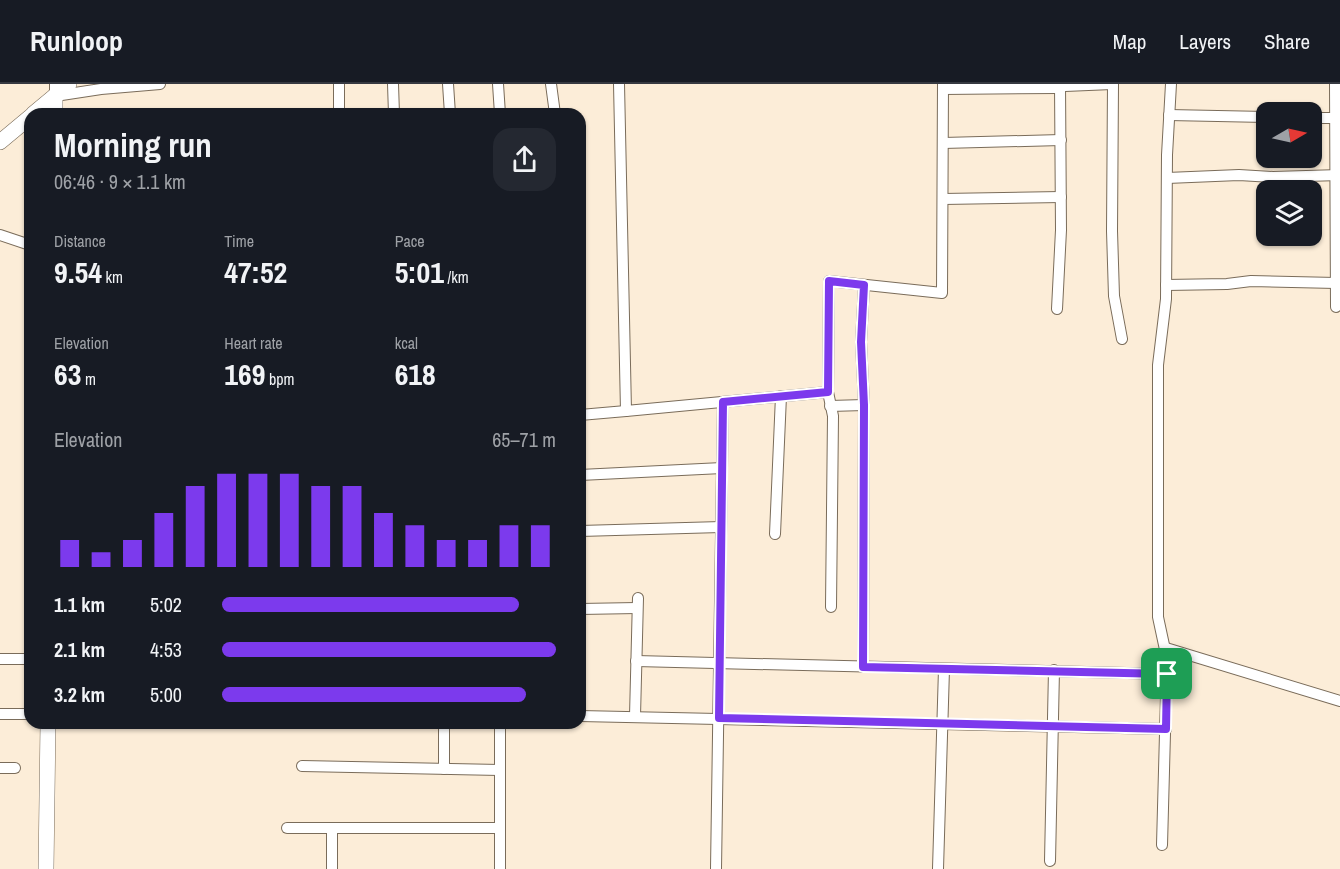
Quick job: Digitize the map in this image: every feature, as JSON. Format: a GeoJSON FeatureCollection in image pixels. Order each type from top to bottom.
{"type":"FeatureCollection","features":[{"type":"Feature","properties":{"kind":"main road"},"geometry":{"type":"LineString","coordinates":[[38,108],[55,90],[69,84]]}},
{"type":"Feature","properties":{"kind":"main road"},"geometry":{"type":"LineString","coordinates":[[55,90],[55,108]]}},
{"type":"Feature","properties":{"kind":"main road"},"geometry":{"type":"LineString","coordinates":[[0,142],[24,122]]}},
{"type":"Feature","properties":{"kind":"main road"},"geometry":{"type":"LineString","coordinates":[[46,869],[48,729]]}},
{"type":"Feature","properties":{"kind":"street"},"geometry":{"type":"LineString","coordinates":[[55,90],[92,90],[160,84]]}},
{"type":"Feature","properties":{"kind":"street"},"geometry":{"type":"LineString","coordinates":[[339,84],[339,108]]}},
{"type":"Feature","properties":{"kind":"street"},"geometry":{"type":"LineString","coordinates":[[393,84],[394,108]]}},
{"type":"Feature","properties":{"kind":"street"},"geometry":{"type":"LineString","coordinates":[[448,84],[450,108]]}},
{"type":"Feature","properties":{"kind":"street"},"geometry":{"type":"LineString","coordinates":[[498,84],[500,108]]}},
{"type":"Feature","properties":{"kind":"street"},"geometry":{"type":"LineString","coordinates":[[551,84],[554,108]]}},
{"type":"Feature","properties":{"kind":"street"},"geometry":{"type":"LineString","coordinates":[[619,84],[626,411]]}},
{"type":"Feature","properties":{"kind":"street"},"geometry":{"type":"LineString","coordinates":[[831,607],[832,416],[828,392],[829,281],[942,293],[943,86],[1112,84],[1114,296],[1122,339]]}},
{"type":"Feature","properties":{"kind":"street"},"geometry":{"type":"LineString","coordinates":[[1162,845],[1167,674],[1166,648],[1158,617],[1158,365],[1166,299],[1167,178],[1171,84]]}},
{"type":"Feature","properties":{"kind":"street"},"geometry":{"type":"LineString","coordinates":[[1335,84],[1336,307]]}},
{"type":"Feature","properties":{"kind":"street"},"geometry":{"type":"LineString","coordinates":[[1057,309],[1061,197],[1060,85]]}},
{"type":"Feature","properties":{"kind":"street"},"geometry":{"type":"LineString","coordinates":[[1169,115],[1256,117]]}},
{"type":"Feature","properties":{"kind":"street"},"geometry":{"type":"LineString","coordinates":[[1322,118],[1335,118]]}},
{"type":"Feature","properties":{"kind":"street"},"geometry":{"type":"LineString","coordinates":[[943,143],[1060,140]]}},
{"type":"Feature","properties":{"kind":"street"},"geometry":{"type":"LineString","coordinates":[[1167,178],[1337,175]]}},
{"type":"Feature","properties":{"kind":"street"},"geometry":{"type":"LineString","coordinates":[[943,199],[1061,197]]}},
{"type":"Feature","properties":{"kind":"street"},"geometry":{"type":"LineString","coordinates":[[0,235],[24,243]]}},
{"type":"Feature","properties":{"kind":"street"},"geometry":{"type":"LineString","coordinates":[[1166,285],[1227,284],[1251,281],[1335,283]]}},
{"type":"Feature","properties":{"kind":"street"},"geometry":{"type":"LineString","coordinates":[[863,667],[864,405],[861,342],[864,285]]}},
{"type":"Feature","properties":{"kind":"street"},"geometry":{"type":"LineString","coordinates":[[586,414],[828,392]]}},
{"type":"Feature","properties":{"kind":"street"},"geometry":{"type":"LineString","coordinates":[[775,534],[781,396]]}},
{"type":"Feature","properties":{"kind":"street"},"geometry":{"type":"LineString","coordinates":[[716,869],[723,402]]}},
{"type":"Feature","properties":{"kind":"street"},"geometry":{"type":"LineString","coordinates":[[830,406],[864,405]]}},
{"type":"Feature","properties":{"kind":"street"},"geometry":{"type":"LineString","coordinates":[[586,475],[722,468]]}},
{"type":"Feature","properties":{"kind":"street"},"geometry":{"type":"LineString","coordinates":[[586,531],[721,527]]}},
{"type":"Feature","properties":{"kind":"street"},"geometry":{"type":"LineString","coordinates":[[586,608],[637,603],[635,717]]}},
{"type":"Feature","properties":{"kind":"street"},"geometry":{"type":"LineString","coordinates":[[1166,648],[1340,702]]}},
{"type":"Feature","properties":{"kind":"street"},"geometry":{"type":"LineString","coordinates":[[0,659],[24,659]]}},
{"type":"Feature","properties":{"kind":"street"},"geometry":{"type":"LineString","coordinates":[[636,662],[1167,674]]}},
{"type":"Feature","properties":{"kind":"street"},"geometry":{"type":"LineString","coordinates":[[938,869],[944,669]]}},
{"type":"Feature","properties":{"kind":"street"},"geometry":{"type":"LineString","coordinates":[[1050,861],[1054,670]]}},
{"type":"Feature","properties":{"kind":"street"},"geometry":{"type":"LineString","coordinates":[[0,714],[24,714]]}},
{"type":"Feature","properties":{"kind":"street"},"geometry":{"type":"LineString","coordinates":[[586,716],[1166,729]]}},
{"type":"Feature","properties":{"kind":"street"},"geometry":{"type":"LineString","coordinates":[[444,729],[444,769]]}},
{"type":"Feature","properties":{"kind":"street"},"geometry":{"type":"LineString","coordinates":[[500,869],[501,729]]}},
{"type":"Feature","properties":{"kind":"street"},"geometry":{"type":"LineString","coordinates":[[302,766],[500,770]]}},
{"type":"Feature","properties":{"kind":"street"},"geometry":{"type":"LineString","coordinates":[[0,768],[15,768]]}},
{"type":"Feature","properties":{"kind":"street"},"geometry":{"type":"LineString","coordinates":[[286,828],[500,828]]}},
{"type":"Feature","properties":{"kind":"street"},"geometry":{"type":"LineString","coordinates":[[332,828],[332,869]]}},
{"type":"Feature","properties":{"kind":"route"},"geometry":{"type":"LineString","coordinates":[[829,281],[864,285],[861,342],[864,405],[863,667],[1167,674],[1166,729],[719,718],[723,402],[828,392],[829,281]]}}]}
